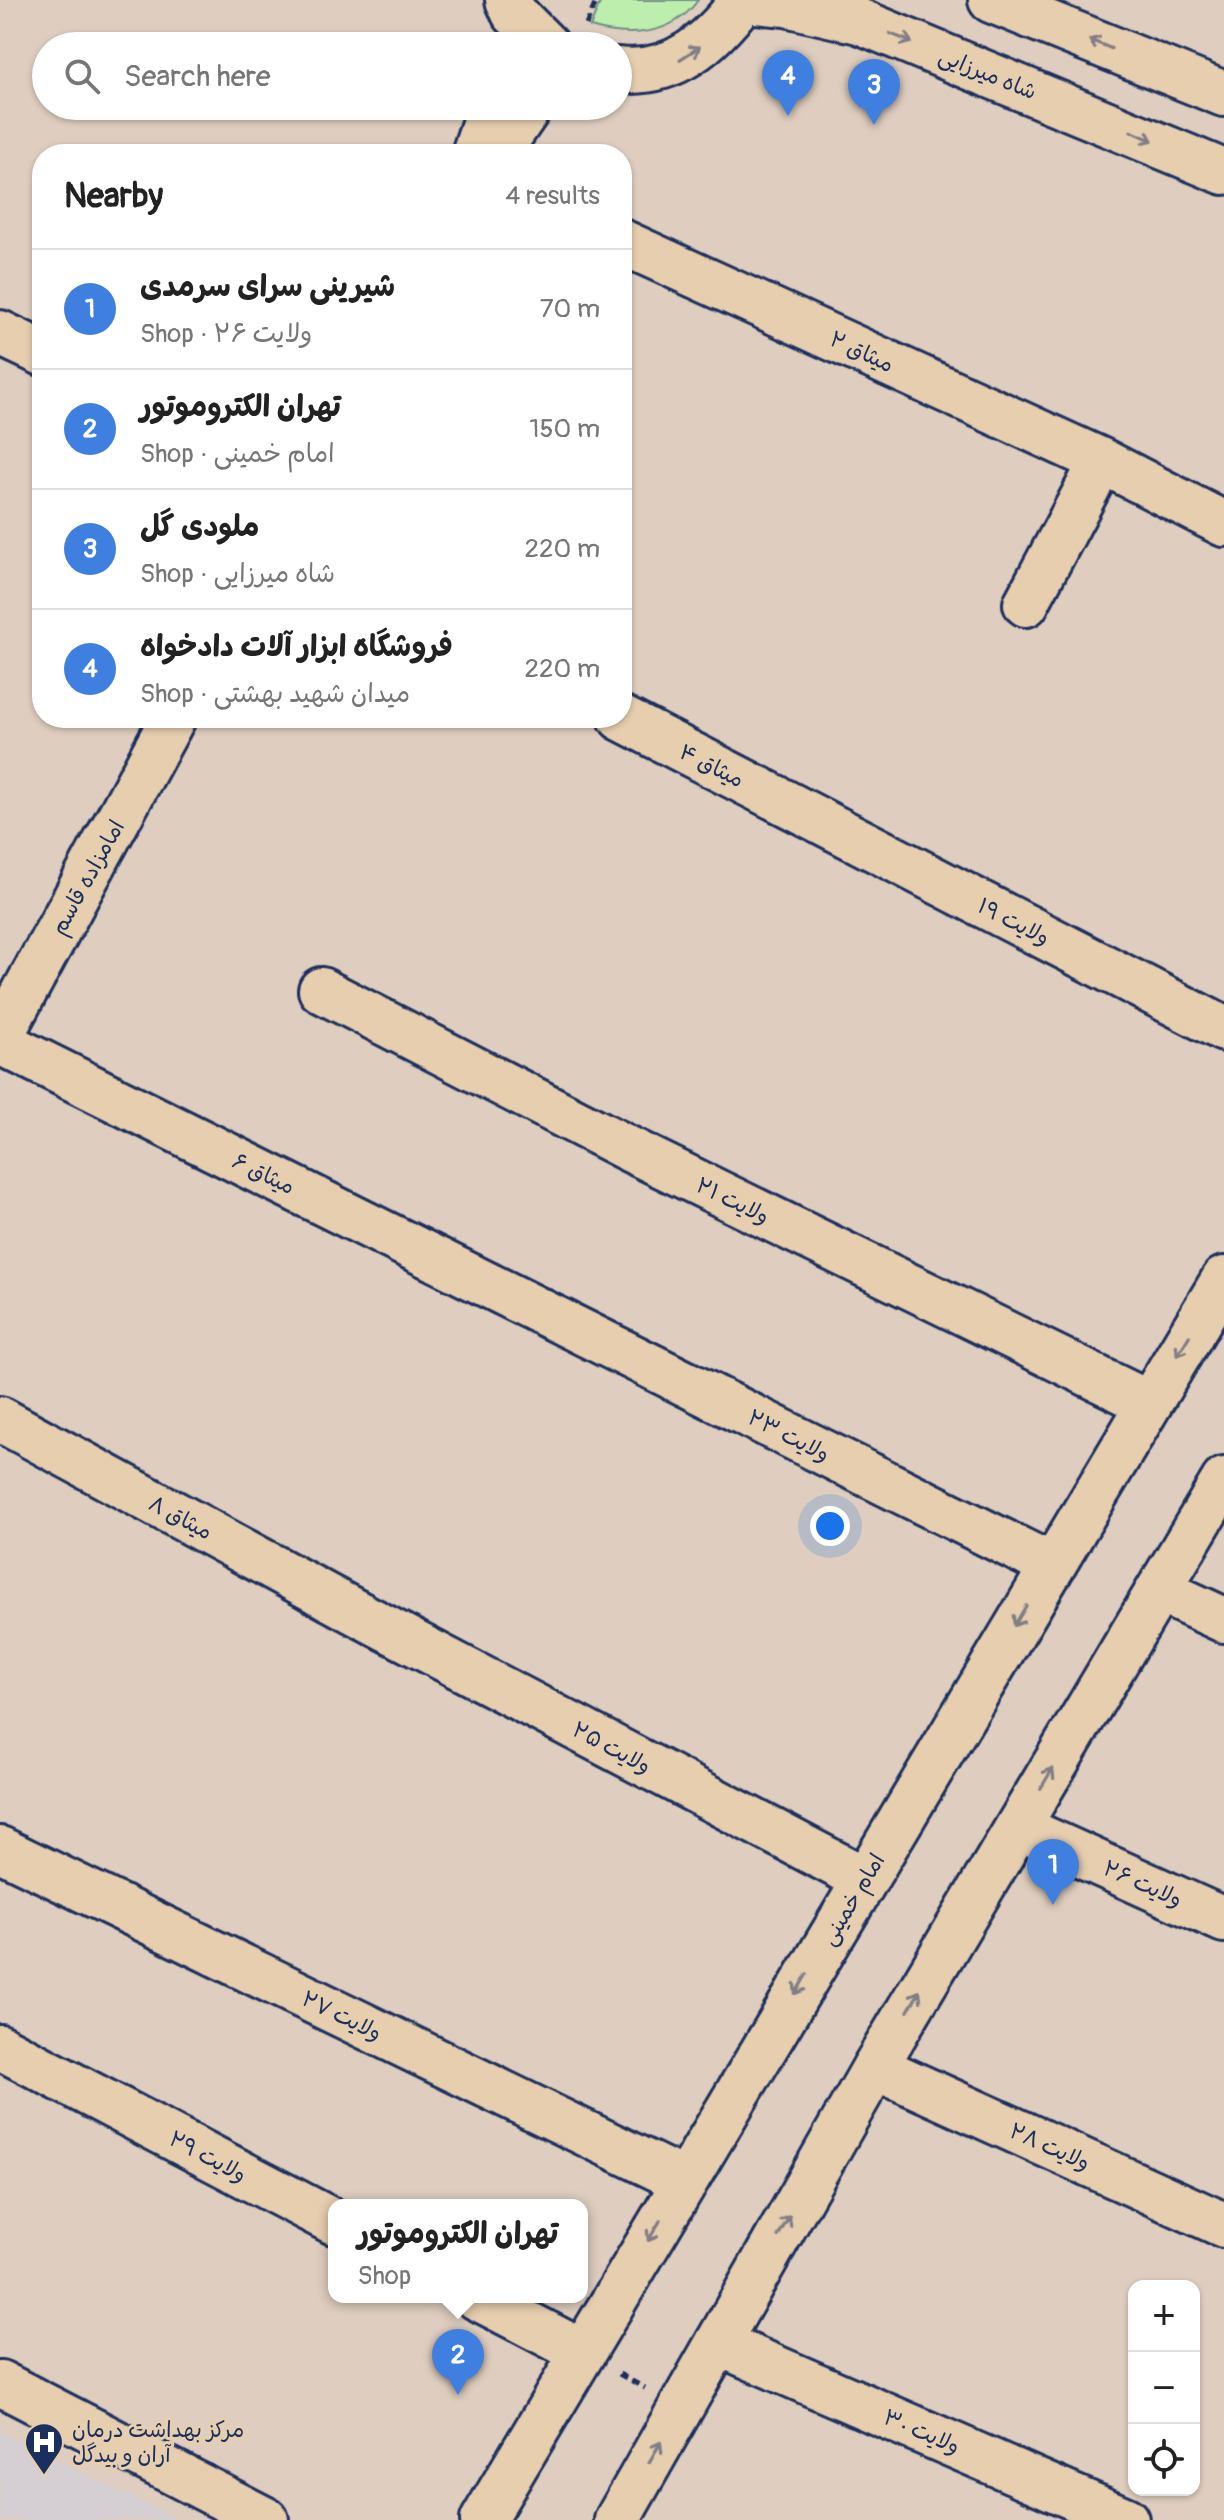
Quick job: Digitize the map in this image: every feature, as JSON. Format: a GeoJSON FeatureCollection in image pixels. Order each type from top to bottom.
{"type":"FeatureCollection","features":[{"type":"Feature","properties":{"kind":"street"},"geometry":{"type":"LineString","coordinates":[[632,71],[676,62],[715,37],[744,0]]}},
{"type":"Feature","properties":{"kind":"street","name":"شاه میرزایی"},"geometry":{"type":"LineString","coordinates":[[744,0],[786,4],[859,21],[1224,172]]}},
{"type":"Feature","properties":{"kind":"street"},"geometry":{"type":"LineString","coordinates":[[991,0],[1224,94]]}},
{"type":"Feature","properties":{"kind":"street"},"geometry":{"type":"LineString","coordinates":[[510,20],[527,32]]}},
{"type":"Feature","properties":{"kind":"street"},"geometry":{"type":"LineString","coordinates":[[477,144],[485,120]]}},
{"type":"Feature","properties":{"kind":"street"},"geometry":{"type":"LineString","coordinates":[[504,144],[520,120]]}},
{"type":"Feature","properties":{"kind":"street","name":"میثاق ۲"},"geometry":{"type":"LineString","coordinates":[[632,247],[1102,461],[1224,524]]}},
{"type":"Feature","properties":{"kind":"street"},"geometry":{"type":"LineString","coordinates":[[0,333],[32,348]]}},
{"type":"Feature","properties":{"kind":"street"},"geometry":{"type":"LineString","coordinates":[[1026,604],[1102,461]]}},
{"type":"Feature","properties":{"kind":"street","name":"میثاق ۴"},"geometry":{"type":"LineString","coordinates":[[632,724],[803,812]]}},
{"type":"Feature","properties":{"kind":"street","name":"امامزاده قاسم"},"geometry":{"type":"LineString","coordinates":[[0,1040],[168,728]]}},
{"type":"Feature","properties":{"kind":"street","name":"ولایت ۱۹"},"geometry":{"type":"LineString","coordinates":[[803,812],[1224,1029]]}},
{"type":"Feature","properties":{"kind":"street","name":"ولایت ۲۱"},"geometry":{"type":"LineString","coordinates":[[321,990],[629,1149],[1148,1403]]}},
{"type":"Feature","properties":{"kind":"street","name":"میثاق ۶"},"geometry":{"type":"LineString","coordinates":[[0,1040],[527,1304]]}},
{"type":"Feature","properties":{"kind":"street","name":"امام خمینی"},"geometry":{"type":"LineString","coordinates":[[483,2520],[1050,1565],[1224,1279]]}},
{"type":"Feature","properties":{"kind":"street","name":"ولایت ۲۳"},"geometry":{"type":"LineString","coordinates":[[527,1304],[1050,1565]]}},
{"type":"Feature","properties":{"kind":"street","name":"میثاق ۸"},"geometry":{"type":"LineString","coordinates":[[0,1419],[361,1615]]}},
{"type":"Feature","properties":{"kind":"street"},"geometry":{"type":"LineString","coordinates":[[617,2520],[875,2067],[1224,1480]]}},
{"type":"Feature","properties":{"kind":"street"},"geometry":{"type":"LineString","coordinates":[[1159,1590],[1224,1620]]}},
{"type":"Feature","properties":{"kind":"street","name":"ولایت ۲۵"},"geometry":{"type":"LineString","coordinates":[[361,1615],[864,1879]]}},
{"type":"Feature","properties":{"kind":"street","name":"ولایت ۲۶"},"geometry":{"type":"LineString","coordinates":[[1018,1827],[1224,1920]]}},
{"type":"Feature","properties":{"kind":"street","name":"ولایت ۲۷"},"geometry":{"type":"LineString","coordinates":[[0,1849],[684,2181]]}},
{"type":"Feature","properties":{"kind":"street","name":"ولایت ۲۹"},"geometry":{"type":"LineString","coordinates":[[0,2047],[328,2219]]}},
{"type":"Feature","properties":{"kind":"street","name":"ولایت ۲۸"},"geometry":{"type":"LineString","coordinates":[[875,2067],[1224,2225]]}},
{"type":"Feature","properties":{"kind":"street"},"geometry":{"type":"LineString","coordinates":[[488,2303],[582,2352]]}},
{"type":"Feature","properties":{"kind":"street","name":"ولایت ۳۰"},"geometry":{"type":"LineString","coordinates":[[718,2343],[1126,2520]]}},
{"type":"Feature","properties":{"kind":"street"},"geometry":{"type":"LineString","coordinates":[[0,2383],[266,2520]]}},
{"type":"Feature","properties":{"kind":"path"},"geometry":{"type":"LineString","coordinates":[[586,25],[597,0]]}},
{"type":"Feature","properties":{"kind":"path"},"geometry":{"type":"LineString","coordinates":[[582,2352],[680,2409]]}},
{"type":"Feature","properties":{"kind":"shaded area","name":"مرکز بهداشت درمان آران و بیدگل"},"geometry":{"type":"Polygon","coordinates":[[[0,2431],[177,2520],[0,2520],[0,2431]]]}},
{"type":"Feature","properties":{"kind":"green space"},"geometry":{"type":"Polygon","coordinates":[[[601,0],[698,0],[676,21],[649,31],[619,32],[590,27],[601,0]]]}},
{"type":"Feature","properties":{"kind":"place","name":"فروشگاه ابزار آلات دادخواه"},"geometry":{"type":"Point","coordinates":[788,116]}},
{"type":"Feature","properties":{"kind":"place","name":"ملودی گل"},"geometry":{"type":"Point","coordinates":[874,125]}},
{"type":"Feature","properties":{"kind":"place","name":"شیرینی سرای سرمدی"},"geometry":{"type":"Point","coordinates":[1053,1905]}},
{"type":"Feature","properties":{"kind":"place","name":"تهران الکتروموتور"},"geometry":{"type":"Point","coordinates":[458,2395]}},
{"type":"Feature","properties":{"kind":"place","name":"مرکز بهداشت درمان آران و بیدگل"},"geometry":{"type":"Point","coordinates":[44,2476]}}]}
